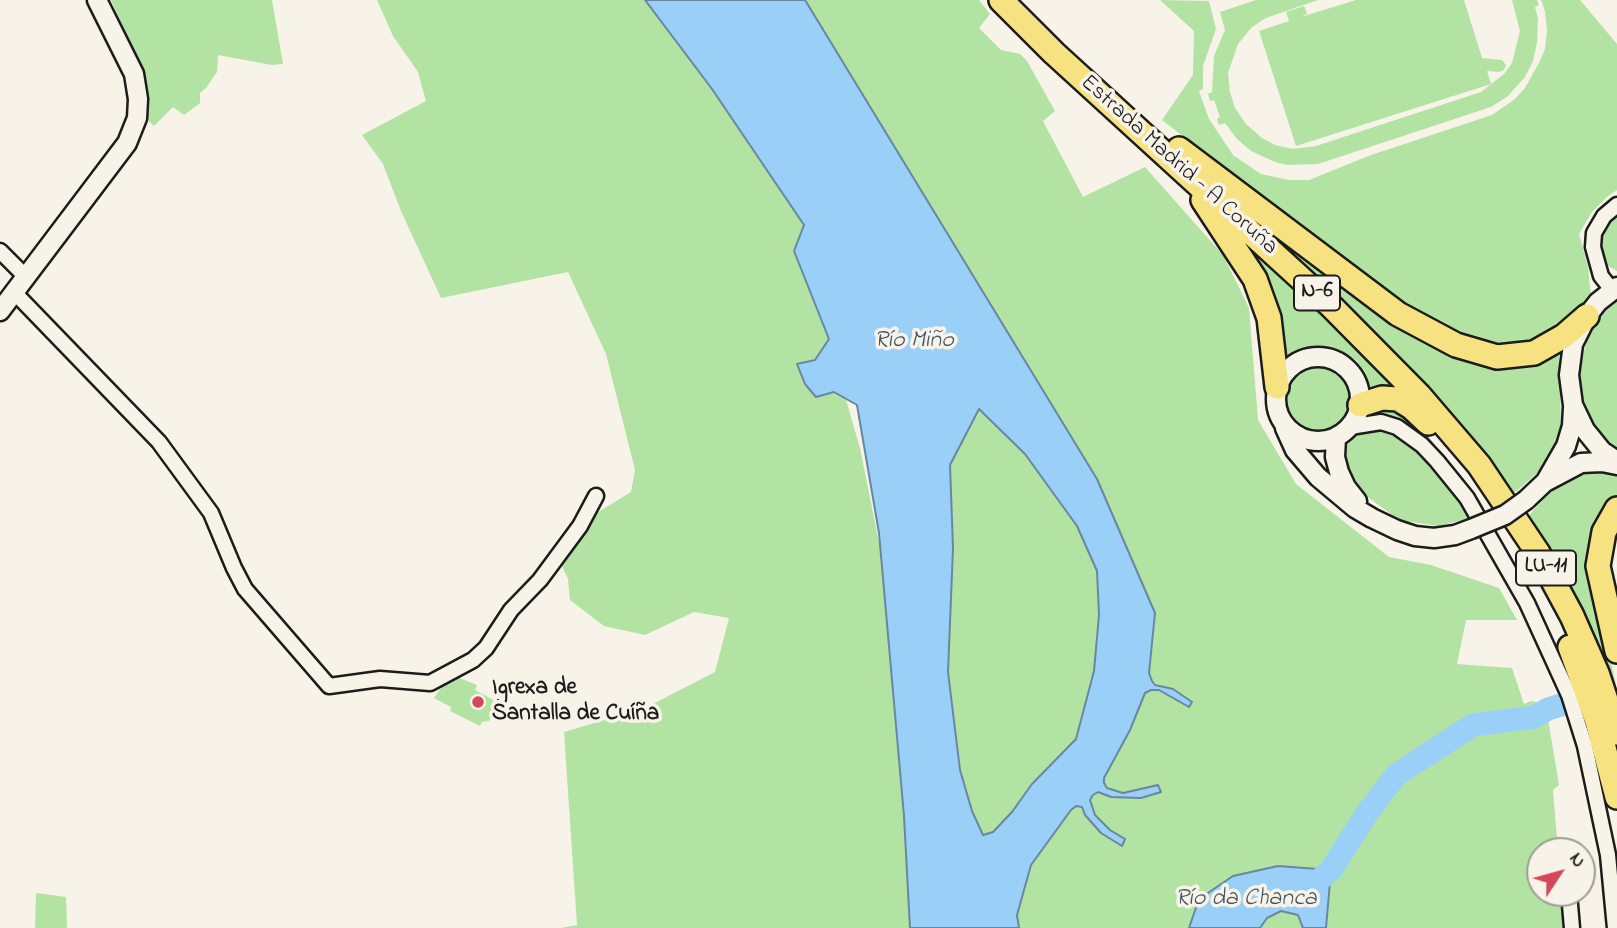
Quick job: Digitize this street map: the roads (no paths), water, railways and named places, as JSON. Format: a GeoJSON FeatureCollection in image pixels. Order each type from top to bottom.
{"type":"FeatureCollection","features":[{"type":"Feature","properties":{"kind":"highway","name":"Estrada Madrid - A Coruña"},"geometry":{"type":"LineString","coordinates":[[1001,0],[1054,53],[1345,319],[1390,364],[1486,474],[1538,553],[1572,616],[1597,673],[1617,733]]}},
{"type":"Feature","properties":{"kind":"highway"},"geometry":{"type":"LineString","coordinates":[[1123,116],[1140,119],[1398,314],[1456,345],[1497,357],[1534,353],[1564,336],[1587,316]]}},
{"type":"Feature","properties":{"kind":"highway"},"geometry":{"type":"LineString","coordinates":[[1184,171],[1255,279],[1269,318],[1278,387]]}},
{"type":"Feature","properties":{"kind":"highway"},"geometry":{"type":"LineString","coordinates":[[1360,405],[1390,398],[1411,407],[1445,441],[1491,498]]}},
{"type":"Feature","properties":{"kind":"highway","name":"Estrada Madrid - A Coruña"},"geometry":{"type":"LineString","coordinates":[[1442,422],[1491,498],[1549,598],[1573,653],[1597,721],[1617,797]]}},
{"type":"Feature","properties":{"kind":"highway"},"geometry":{"type":"LineString","coordinates":[[1617,509],[1604,532],[1598,566],[1617,651]]}},
{"type":"Feature","properties":{"kind":"street"},"geometry":{"type":"LineString","coordinates":[[0,311],[127,143],[137,118],[138,99],[134,74],[97,0]]}},
{"type":"Feature","properties":{"kind":"street"},"geometry":{"type":"LineString","coordinates":[[1545,482],[1566,446],[1572,426],[1573,405],[1569,375],[1573,344],[1587,316],[1614,289],[1601,276],[1594,247],[1594,233],[1604,216],[1617,205]]}},
{"type":"Feature","properties":{"kind":"street"},"geometry":{"type":"LineString","coordinates":[[0,251],[26,277]]}},
{"type":"Feature","properties":{"kind":"street"},"geometry":{"type":"LineString","coordinates":[[15,292],[159,442],[211,513],[245,589],[330,686],[380,679],[430,683],[473,660],[486,648],[511,610],[540,580],[580,526],[596,496]]}},
{"type":"Feature","properties":{"kind":"street"},"geometry":{"type":"LineString","coordinates":[[1372,518],[1346,486],[1335,457],[1343,432],[1360,405],[1360,392],[1349,370],[1339,362],[1327,357],[1302,360],[1291,366],[1278,387],[1278,411],[1295,450],[1318,477],[1355,508],[1372,518],[1397,530],[1415,536],[1434,538],[1455,535],[1505,515],[1545,482],[1581,463],[1617,463]]}},
{"type":"Feature","properties":{"kind":"street"},"geometry":{"type":"LineString","coordinates":[[1573,405],[1585,430],[1602,451],[1617,463]]}},
{"type":"Feature","properties":{"kind":"street"},"geometry":{"type":"LineString","coordinates":[[1283,422],[1301,437],[1312,441],[1324,441],[1343,432],[1381,422],[1397,427],[1430,453],[1467,498],[1527,603],[1569,695],[1585,746],[1608,855],[1615,928]]}},
{"type":"Feature","properties":{"kind":"street"},"geometry":{"type":"LineString","coordinates":[[1570,907],[1572,928]]}},
{"type":"Feature","properties":{"kind":"water","name":"Río Miño"},"geometry":{"type":"Polygon","coordinates":[[[645,0],[805,0],[1097,479],[1155,613],[1149,673],[1152,681],[1155,685],[1173,689],[1192,702],[1189,707],[1159,690],[1145,693],[1104,783],[1107,788],[1123,793],[1158,785],[1161,792],[1141,798],[1111,797],[1098,792],[1093,795],[1090,800],[1095,815],[1110,830],[1125,839],[1122,846],[1101,833],[1085,815],[1082,807],[1076,806],[1071,810],[1031,865],[1017,915],[1019,928],[910,928],[904,816],[879,533],[857,405],[834,392],[816,397],[805,384],[797,364],[815,360],[829,339],[794,251],[804,225],[712,89],[645,0]],[[979,409],[950,465],[953,548],[948,672],[960,770],[972,811],[983,835],[993,832],[1012,812],[1032,784],[1076,739],[1094,671],[1099,615],[1097,571],[1077,526],[1025,454],[979,409]]]}},
{"type":"Feature","properties":{"kind":"water","name":"Río da Chanca"},"geometry":{"type":"Polygon","coordinates":[[[1278,866],[1331,870],[1326,928],[1303,928],[1298,915],[1281,911],[1267,918],[1260,928],[1189,928],[1199,899],[1233,876],[1278,866]]]}},
{"type":"Feature","properties":{"kind":"waterway","name":"Río da Chanca"},"geometry":{"type":"LineString","coordinates":[[1307,885],[1319,880],[1331,870],[1367,813],[1396,775],[1473,725],[1534,717],[1564,704]]}},
{"type":"Feature","properties":{"kind":"place","name":"Igrexa de Santalla de Cuíña"},"geometry":{"type":"Point","coordinates":[478,702]}}]}
